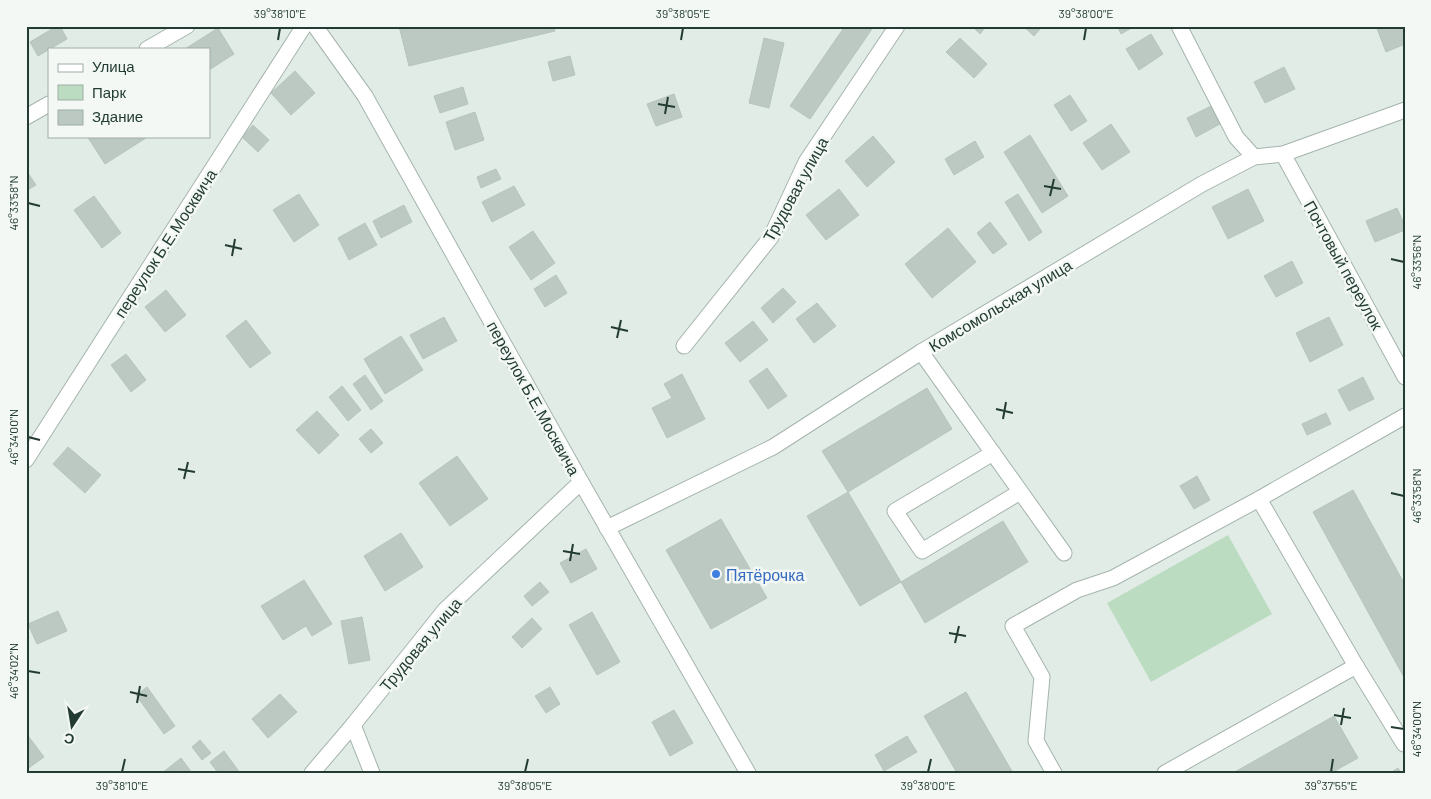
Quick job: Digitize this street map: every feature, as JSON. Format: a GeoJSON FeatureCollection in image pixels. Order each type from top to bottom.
{"type":"FeatureCollection","features":[{"type":"Feature","properties":{"kind":"street"},"geometry":{"type":"LineString","coordinates":[[149,48],[187,26]]}},
{"type":"Feature","properties":{"kind":"street","name":"переулок Б.Е.Москвича"},"geometry":{"type":"LineString","coordinates":[[26,460],[304,26]]}},
{"type":"Feature","properties":{"kind":"street","name":"переулок Б.Е.Москвича"},"geometry":{"type":"LineString","coordinates":[[315,26],[365,96],[607,528],[748,773]]}},
{"type":"Feature","properties":{"kind":"street","name":"Трудовая улица"},"geometry":{"type":"LineString","coordinates":[[684,346],[770,237],[806,162],[897,26]]}},
{"type":"Feature","properties":{"kind":"street"},"geometry":{"type":"LineString","coordinates":[[1179,26],[1236,136],[1254,157]]}},
{"type":"Feature","properties":{"kind":"street"},"geometry":{"type":"LineString","coordinates":[[26,116],[48,105]]}},
{"type":"Feature","properties":{"kind":"street","name":"Комсомольская улица"},"geometry":{"type":"LineString","coordinates":[[607,528],[772,447],[921,352],[1202,184],[1254,157],[1283,154],[1405,110]]}},
{"type":"Feature","properties":{"kind":"street","name":"Почтовый переулок"},"geometry":{"type":"LineString","coordinates":[[1283,154],[1405,377]]}},
{"type":"Feature","properties":{"kind":"street"},"geometry":{"type":"LineString","coordinates":[[921,352],[1064,553]]}},
{"type":"Feature","properties":{"kind":"street"},"geometry":{"type":"LineString","coordinates":[[1054,773],[1036,741],[1042,678],[1013,626],[1077,590],[1113,578],[1259,499],[1405,416]]}},
{"type":"Feature","properties":{"kind":"street"},"geometry":{"type":"LineString","coordinates":[[993,453],[896,511],[922,551],[1020,492]]}},
{"type":"Feature","properties":{"kind":"street","name":"Трудовая улица"},"geometry":{"type":"LineString","coordinates":[[312,773],[445,610],[581,482]]}},
{"type":"Feature","properties":{"kind":"street"},"geometry":{"type":"LineString","coordinates":[[1259,499],[1356,666],[1404,744]]}},
{"type":"Feature","properties":{"kind":"street"},"geometry":{"type":"LineString","coordinates":[[1165,773],[1356,666]]}},
{"type":"Feature","properties":{"kind":"street"},"geometry":{"type":"LineString","coordinates":[[353,725],[372,773]]}},
{"type":"Feature","properties":{"kind":"green space"},"geometry":{"type":"Polygon","coordinates":[[[1228,535],[1272,614],[1151,682],[1107,603],[1228,535]]]}},
{"type":"Feature","properties":{"kind":"building"},"geometry":{"type":"Polygon","coordinates":[[[57,26],[60,26],[67,39],[52,48],[48,48],[48,50],[38,56],[30,42],[57,26]]]}},
{"type":"Feature","properties":{"kind":"building"},"geometry":{"type":"Polygon","coordinates":[[[399,26],[554,26],[555,31],[409,66],[399,26]]]}},
{"type":"Feature","properties":{"kind":"building"},"geometry":{"type":"Polygon","coordinates":[[[845,26],[874,26],[810,119],[790,106],[845,26]]]}},
{"type":"Feature","properties":{"kind":"building"},"geometry":{"type":"Polygon","coordinates":[[[972,26],[986,26],[980,34],[972,26]]]}},
{"type":"Feature","properties":{"kind":"building"},"geometry":{"type":"Polygon","coordinates":[[[1023,26],[1039,26],[1041,28],[1034,36],[1023,26]]]}},
{"type":"Feature","properties":{"kind":"building"},"geometry":{"type":"Polygon","coordinates":[[[1117,26],[1135,26],[1121,34],[1117,26]]]}},
{"type":"Feature","properties":{"kind":"building"},"geometry":{"type":"Polygon","coordinates":[[[1376,26],[1405,26],[1405,44],[1386,52],[1376,26]]]}},
{"type":"Feature","properties":{"kind":"building"},"geometry":{"type":"Polygon","coordinates":[[[218,28],[234,54],[210,69],[210,48],[187,48],[218,28]]]}},
{"type":"Feature","properties":{"kind":"building"},"geometry":{"type":"Polygon","coordinates":[[[1151,34],[1163,54],[1139,70],[1126,49],[1151,34]]]}},
{"type":"Feature","properties":{"kind":"building"},"geometry":{"type":"Polygon","coordinates":[[[764,38],[784,43],[769,108],[749,103],[764,38]]]}},
{"type":"Feature","properties":{"kind":"building"},"geometry":{"type":"Polygon","coordinates":[[[960,38],[987,64],[974,78],[946,52],[960,38]]]}},
{"type":"Feature","properties":{"kind":"building"},"geometry":{"type":"Polygon","coordinates":[[[570,56],[575,75],[553,81],[548,62],[570,56]]]}},
{"type":"Feature","properties":{"kind":"building"},"geometry":{"type":"Polygon","coordinates":[[[1284,67],[1295,89],[1265,103],[1254,82],[1284,67]]]}},
{"type":"Feature","properties":{"kind":"building"},"geometry":{"type":"Polygon","coordinates":[[[295,71],[315,93],[291,115],[271,93],[295,71]]]}},
{"type":"Feature","properties":{"kind":"building"},"geometry":{"type":"Polygon","coordinates":[[[463,87],[468,104],[440,113],[434,96],[463,87]]]}},
{"type":"Feature","properties":{"kind":"building"},"geometry":{"type":"Polygon","coordinates":[[[674,94],[682,117],[656,126],[647,104],[674,94]]]}},
{"type":"Feature","properties":{"kind":"building"},"geometry":{"type":"Polygon","coordinates":[[[1070,95],[1087,121],[1071,131],[1054,105],[1070,95]]]}},
{"type":"Feature","properties":{"kind":"building"},"geometry":{"type":"Polygon","coordinates":[[[1211,106],[1220,124],[1196,137],[1187,118],[1211,106]]]}},
{"type":"Feature","properties":{"kind":"building"},"geometry":{"type":"Polygon","coordinates":[[[475,112],[484,140],[455,150],[446,122],[475,112]]]}},
{"type":"Feature","properties":{"kind":"building"},"geometry":{"type":"Polygon","coordinates":[[[1111,124],[1130,152],[1102,170],[1083,143],[1111,124]]]}},
{"type":"Feature","properties":{"kind":"building"},"geometry":{"type":"Polygon","coordinates":[[[253,125],[269,140],[258,152],[242,137],[253,125]]]}},
{"type":"Feature","properties":{"kind":"building"},"geometry":{"type":"Polygon","coordinates":[[[1030,135],[1068,196],[1042,213],[1004,152],[1030,135]]]}},
{"type":"Feature","properties":{"kind":"building"},"geometry":{"type":"Polygon","coordinates":[[[873,136],[895,162],[867,187],[845,161],[873,136]]]}},
{"type":"Feature","properties":{"kind":"building"},"geometry":{"type":"Polygon","coordinates":[[[88,138],[146,138],[105,164],[88,138]]]}},
{"type":"Feature","properties":{"kind":"building"},"geometry":{"type":"Polygon","coordinates":[[[975,141],[984,157],[954,175],[945,159],[975,141]]]}},
{"type":"Feature","properties":{"kind":"building"},"geometry":{"type":"Polygon","coordinates":[[[496,169],[501,179],[481,188],[477,177],[496,169]]]}},
{"type":"Feature","properties":{"kind":"building"},"geometry":{"type":"Polygon","coordinates":[[[26,170],[36,185],[26,191],[26,170]]]}},
{"type":"Feature","properties":{"kind":"building"},"geometry":{"type":"Polygon","coordinates":[[[514,186],[525,205],[492,222],[482,202],[514,186]]]}},
{"type":"Feature","properties":{"kind":"building"},"geometry":{"type":"Polygon","coordinates":[[[839,189],[859,215],[826,240],[806,215],[839,189]]]}},
{"type":"Feature","properties":{"kind":"building"},"geometry":{"type":"Polygon","coordinates":[[[1248,189],[1264,221],[1228,239],[1212,207],[1248,189]]]}},
{"type":"Feature","properties":{"kind":"building"},"geometry":{"type":"Polygon","coordinates":[[[299,194],[319,225],[294,242],[273,210],[299,194]]]}},
{"type":"Feature","properties":{"kind":"building"},"geometry":{"type":"Polygon","coordinates":[[[1018,194],[1042,232],[1029,241],[1005,202],[1018,194]]]}},
{"type":"Feature","properties":{"kind":"building"},"geometry":{"type":"Polygon","coordinates":[[[94,196],[121,233],[102,248],[74,210],[94,196]]]}},
{"type":"Feature","properties":{"kind":"building"},"geometry":{"type":"Polygon","coordinates":[[[404,205],[412,222],[381,238],[373,221],[404,205]]]}},
{"type":"Feature","properties":{"kind":"building"},"geometry":{"type":"Polygon","coordinates":[[[1397,208],[1405,230],[1375,242],[1366,221],[1397,208]]]}},
{"type":"Feature","properties":{"kind":"building"},"geometry":{"type":"Polygon","coordinates":[[[990,222],[1007,244],[993,254],[977,233],[990,222]]]}},
{"type":"Feature","properties":{"kind":"building"},"geometry":{"type":"Polygon","coordinates":[[[365,223],[377,245],[349,260],[338,238],[365,223]]]}},
{"type":"Feature","properties":{"kind":"building"},"geometry":{"type":"Polygon","coordinates":[[[948,228],[976,262],[932,298],[905,264],[948,228]]]}},
{"type":"Feature","properties":{"kind":"building"},"geometry":{"type":"Polygon","coordinates":[[[533,231],[555,263],[531,280],[509,247],[533,231]]]}},
{"type":"Feature","properties":{"kind":"building"},"geometry":{"type":"Polygon","coordinates":[[[1292,261],[1303,283],[1276,297],[1264,276],[1292,261]]]}},
{"type":"Feature","properties":{"kind":"building"},"geometry":{"type":"Polygon","coordinates":[[[556,275],[567,293],[545,307],[534,289],[556,275]]]}},
{"type":"Feature","properties":{"kind":"building"},"geometry":{"type":"Polygon","coordinates":[[[783,288],[796,302],[773,323],[761,308],[783,288]]]}},
{"type":"Feature","properties":{"kind":"building"},"geometry":{"type":"Polygon","coordinates":[[[166,290],[186,315],[165,332],[145,307],[166,290]]]}},
{"type":"Feature","properties":{"kind":"building"},"geometry":{"type":"Polygon","coordinates":[[[817,303],[836,326],[814,343],[796,319],[817,303]]]}},
{"type":"Feature","properties":{"kind":"building"},"geometry":{"type":"Polygon","coordinates":[[[444,317],[457,341],[423,359],[410,335],[444,317]]]}},
{"type":"Feature","properties":{"kind":"building"},"geometry":{"type":"Polygon","coordinates":[[[1329,317],[1343,345],[1310,362],[1296,333],[1329,317]]]}},
{"type":"Feature","properties":{"kind":"building"},"geometry":{"type":"Polygon","coordinates":[[[246,320],[271,353],[250,368],[226,336],[246,320]]]}},
{"type":"Feature","properties":{"kind":"building"},"geometry":{"type":"Polygon","coordinates":[[[753,321],[768,340],[740,362],[725,343],[753,321]]]}},
{"type":"Feature","properties":{"kind":"building"},"geometry":{"type":"Polygon","coordinates":[[[401,336],[423,370],[385,394],[364,359],[401,336]]]}},
{"type":"Feature","properties":{"kind":"building"},"geometry":{"type":"Polygon","coordinates":[[[126,354],[146,380],[131,392],[111,365],[126,354]]]}},
{"type":"Feature","properties":{"kind":"building"},"geometry":{"type":"Polygon","coordinates":[[[767,368],[787,396],[768,409],[749,381],[767,368]]]}},
{"type":"Feature","properties":{"kind":"building"},"geometry":{"type":"Polygon","coordinates":[[[682,374],[705,419],[667,438],[652,408],[672,398],[664,384],[682,374]]]}},
{"type":"Feature","properties":{"kind":"building"},"geometry":{"type":"Polygon","coordinates":[[[365,375],[383,401],[371,410],[353,384],[365,375]]]}},
{"type":"Feature","properties":{"kind":"building"},"geometry":{"type":"Polygon","coordinates":[[[1363,377],[1374,399],[1349,411],[1338,390],[1363,377]]]}},
{"type":"Feature","properties":{"kind":"building"},"geometry":{"type":"Polygon","coordinates":[[[342,386],[361,410],[348,421],[329,397],[342,386]]]}},
{"type":"Feature","properties":{"kind":"building"},"geometry":{"type":"Polygon","coordinates":[[[927,388],[952,429],[848,492],[822,451],[927,388]]]}},
{"type":"Feature","properties":{"kind":"building"},"geometry":{"type":"Polygon","coordinates":[[[317,411],[339,435],[319,454],[296,430],[317,411]]]}},
{"type":"Feature","properties":{"kind":"building"},"geometry":{"type":"Polygon","coordinates":[[[1326,413],[1331,424],[1307,435],[1302,424],[1326,413]]]}},
{"type":"Feature","properties":{"kind":"building"},"geometry":{"type":"Polygon","coordinates":[[[371,429],[383,443],[371,453],[359,439],[371,429]]]}},
{"type":"Feature","properties":{"kind":"building"},"geometry":{"type":"Polygon","coordinates":[[[68,447],[101,475],[85,493],[53,464],[68,447]]]}},
{"type":"Feature","properties":{"kind":"building"},"geometry":{"type":"Polygon","coordinates":[[[457,456],[488,499],[450,526],[419,483],[457,456]]]}},
{"type":"Feature","properties":{"kind":"building"},"geometry":{"type":"Polygon","coordinates":[[[1197,476],[1210,500],[1194,509],[1180,486],[1197,476]]]}},
{"type":"Feature","properties":{"kind":"building"},"geometry":{"type":"Polygon","coordinates":[[[1353,490],[1405,585],[1405,679],[1313,512],[1353,490]]]}},
{"type":"Feature","properties":{"kind":"building"},"geometry":{"type":"Polygon","coordinates":[[[848,492],[901,582],[860,606],[807,516],[848,492]]]}},
{"type":"Feature","properties":{"kind":"building","name":"Пятёрочка"},"geometry":{"type":"Polygon","coordinates":[[[721,519],[767,598],[711,629],[666,550],[721,519]]]}},
{"type":"Feature","properties":{"kind":"building"},"geometry":{"type":"Polygon","coordinates":[[[1003,521],[1028,562],[925,623],[901,582],[1003,521]]]}},
{"type":"Feature","properties":{"kind":"building"},"geometry":{"type":"Polygon","coordinates":[[[401,533],[423,567],[385,591],[364,556],[401,533]]]}},
{"type":"Feature","properties":{"kind":"building"},"geometry":{"type":"Polygon","coordinates":[[[586,549],[597,569],[571,583],[560,563],[586,549]]]}},
{"type":"Feature","properties":{"kind":"building"},"geometry":{"type":"Polygon","coordinates":[[[304,580],[332,624],[312,636],[306,626],[283,640],[261,606],[304,580]]]}},
{"type":"Feature","properties":{"kind":"building"},"geometry":{"type":"Polygon","coordinates":[[[540,582],[549,592],[532,606],[524,596],[540,582]]]}},
{"type":"Feature","properties":{"kind":"building"},"geometry":{"type":"Polygon","coordinates":[[[58,611],[67,631],[37,644],[28,624],[58,611]]]}},
{"type":"Feature","properties":{"kind":"building"},"geometry":{"type":"Polygon","coordinates":[[[592,612],[620,662],[597,675],[569,625],[592,612]]]}},
{"type":"Feature","properties":{"kind":"building"},"geometry":{"type":"Polygon","coordinates":[[[362,617],[370,660],[349,664],[341,621],[362,617]]]}},
{"type":"Feature","properties":{"kind":"building"},"geometry":{"type":"Polygon","coordinates":[[[532,618],[542,629],[522,648],[512,637],[532,618]]]}},
{"type":"Feature","properties":{"kind":"building"},"geometry":{"type":"Polygon","coordinates":[[[147,687],[175,726],[164,734],[136,695],[147,687]]]}},
{"type":"Feature","properties":{"kind":"building"},"geometry":{"type":"Polygon","coordinates":[[[550,687],[560,704],[546,713],[535,696],[550,687]]]}},
{"type":"Feature","properties":{"kind":"building"},"geometry":{"type":"Polygon","coordinates":[[[966,692],[1013,773],[957,773],[924,716],[966,692]]]}},
{"type":"Feature","properties":{"kind":"building"},"geometry":{"type":"Polygon","coordinates":[[[280,694],[297,712],[268,738],[252,719],[280,694]]]}},
{"type":"Feature","properties":{"kind":"building"},"geometry":{"type":"Polygon","coordinates":[[[674,710],[693,743],[670,756],[652,722],[674,710]]]}},
{"type":"Feature","properties":{"kind":"building"},"geometry":{"type":"Polygon","coordinates":[[[1334,716],[1358,758],[1331,773],[1233,773],[1334,716]]]}},
{"type":"Feature","properties":{"kind":"building"},"geometry":{"type":"Polygon","coordinates":[[[26,733],[44,757],[26,770],[26,733]]]}},
{"type":"Feature","properties":{"kind":"building"},"geometry":{"type":"Polygon","coordinates":[[[907,736],[917,752],[884,771],[875,755],[907,736]]]}},
{"type":"Feature","properties":{"kind":"building"},"geometry":{"type":"Polygon","coordinates":[[[200,740],[211,753],[202,760],[192,747],[200,740]]]}},
{"type":"Feature","properties":{"kind":"building"},"geometry":{"type":"Polygon","coordinates":[[[224,751],[240,773],[218,773],[210,762],[224,751]]]}},
{"type":"Feature","properties":{"kind":"building"},"geometry":{"type":"Polygon","coordinates":[[[181,758],[192,773],[162,773],[181,758]]]}},
{"type":"Feature","properties":{"kind":"building"},"geometry":{"type":"Polygon","coordinates":[[[1398,768],[1401,773],[1390,773],[1398,768]]]}},
{"type":"Feature","properties":{"kind":"place","name":"Пятёрочка"},"geometry":{"type":"Point","coordinates":[716,574]}}]}
